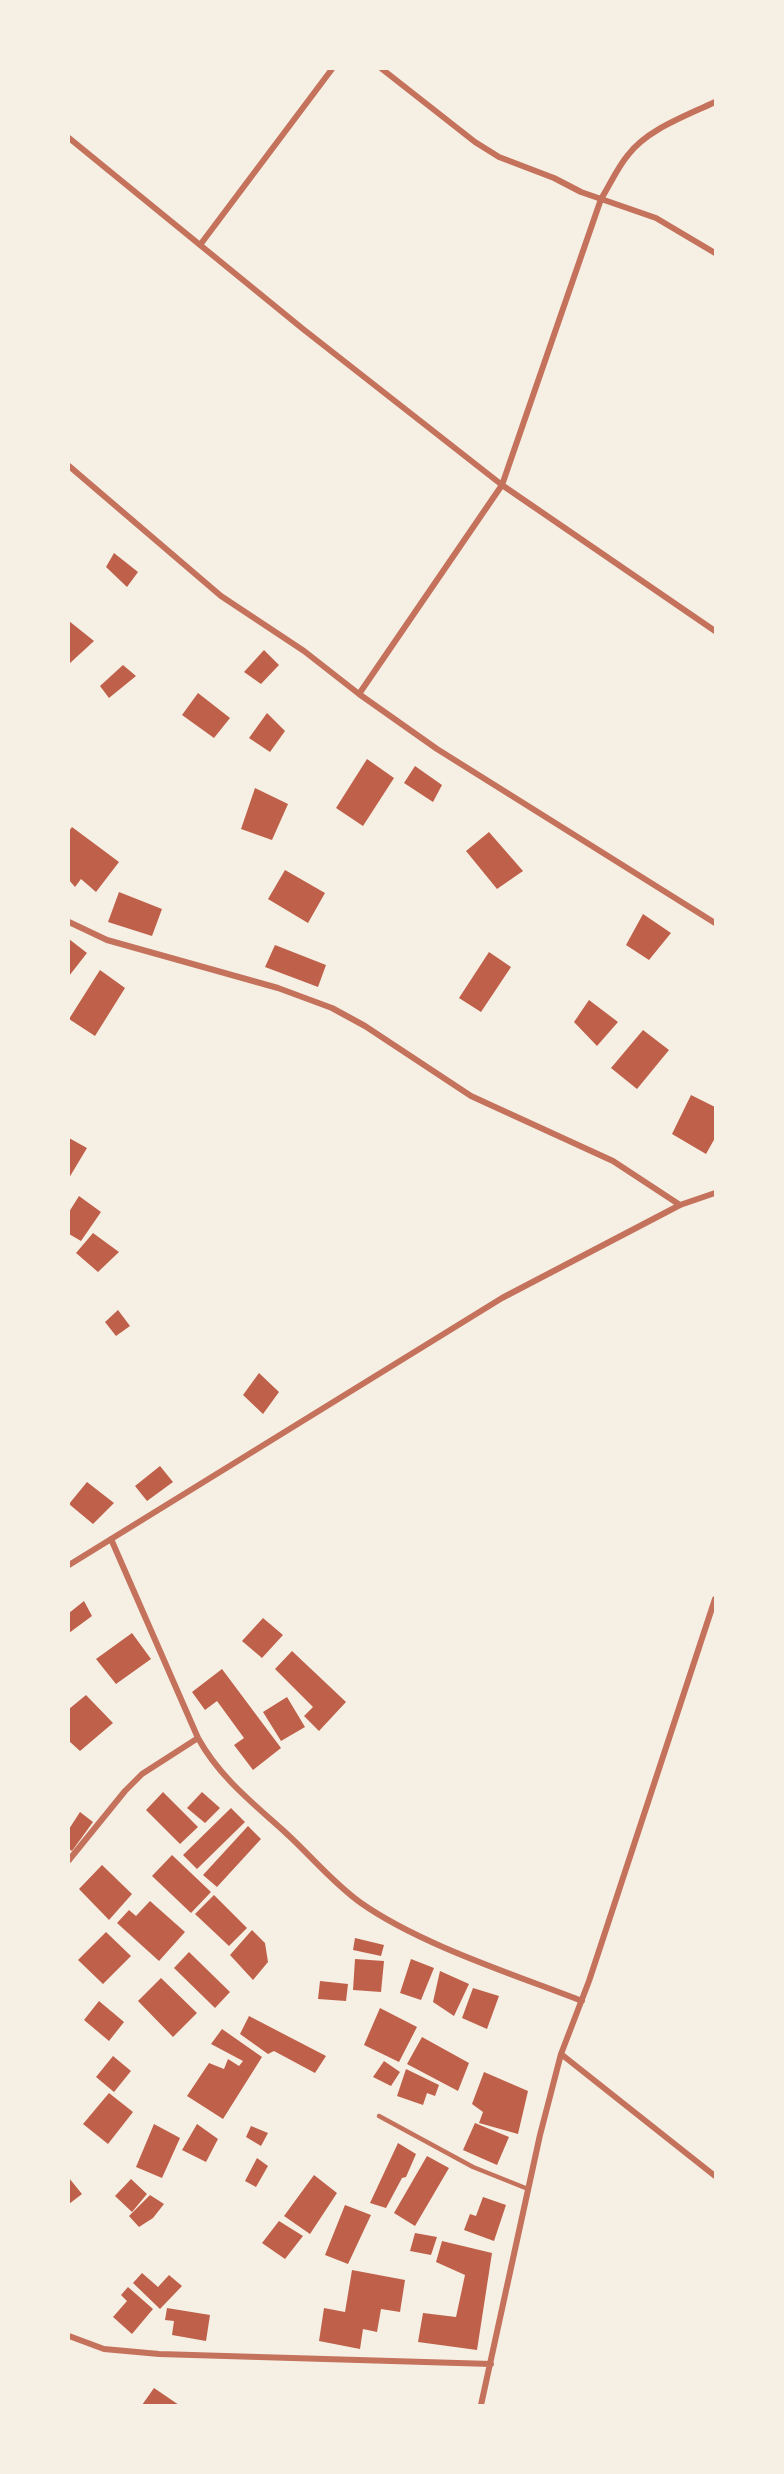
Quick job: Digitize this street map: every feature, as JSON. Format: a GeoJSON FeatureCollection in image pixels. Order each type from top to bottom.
{"type":"FeatureCollection","features":[{"type":"Feature","properties":{"kind":"street"},"geometry":{"type":"LineString","coordinates":[[200,245],[332,69]]}},
{"type":"Feature","properties":{"kind":"street"},"geometry":{"type":"LineString","coordinates":[[382,69],[475,142],[499,157],[672,226],[715,253]]}},
{"type":"Feature","properties":{"kind":"street"},"geometry":{"type":"LineString","coordinates":[[359,694],[502,485],[601,199],[621,164],[638,145],[673,121],[715,102]]}},
{"type":"Feature","properties":{"kind":"street"},"geometry":{"type":"LineString","coordinates":[[69,138],[502,485],[715,631]]}},
{"type":"Feature","properties":{"kind":"street"},"geometry":{"type":"LineString","coordinates":[[69,466],[221,596],[304,651],[359,694],[437,749],[715,923]]}},
{"type":"Feature","properties":{"kind":"street"},"geometry":{"type":"LineString","coordinates":[[69,922],[107,940],[278,988],[332,1008],[365,1026],[471,1096],[613,1161],[680,1205]]}},
{"type":"Feature","properties":{"kind":"street"},"geometry":{"type":"LineString","coordinates":[[69,1565],[502,1298],[680,1205],[715,1192]]}},
{"type":"Feature","properties":{"kind":"street"},"geometry":{"type":"LineString","coordinates":[[111,1539],[198,1738],[209,1758],[249,1802],[361,1902],[407,1928],[473,1958],[582,2001]]}},
{"type":"Feature","properties":{"kind":"street"},"geometry":{"type":"LineString","coordinates":[[481,2405],[528,2189],[561,2054],[582,2001],[715,1599]]}},
{"type":"Feature","properties":{"kind":"street"},"geometry":{"type":"LineString","coordinates":[[69,1860],[125,1791],[142,1774],[198,1738]]}},
{"type":"Feature","properties":{"kind":"street"},"geometry":{"type":"LineString","coordinates":[[561,2054],[715,2176]]}},
{"type":"Feature","properties":{"kind":"street"},"geometry":{"type":"LineString","coordinates":[[69,2336],[104,2349],[159,2354],[490,2364]]}},
{"type":"Feature","properties":{"kind":"lane"},"geometry":{"type":"LineString","coordinates":[[379,2116],[473,2167],[528,2189]]}},
{"type":"Feature","properties":{"kind":"building"},"geometry":{"type":"Polygon","coordinates":[[[114,553],[138,572],[127,587],[106,567],[114,553]]]}},
{"type":"Feature","properties":{"kind":"building"},"geometry":{"type":"Polygon","coordinates":[[[69,621],[94,641],[69,664],[69,621]]]}},
{"type":"Feature","properties":{"kind":"building"},"geometry":{"type":"Polygon","coordinates":[[[264,650],[279,665],[261,684],[244,672],[264,650]]]}},
{"type":"Feature","properties":{"kind":"building"},"geometry":{"type":"Polygon","coordinates":[[[123,665],[136,676],[109,698],[100,686],[123,665]]]}},
{"type":"Feature","properties":{"kind":"building"},"geometry":{"type":"Polygon","coordinates":[[[198,693],[230,718],[214,738],[182,715],[198,693]]]}},
{"type":"Feature","properties":{"kind":"building"},"geometry":{"type":"Polygon","coordinates":[[[267,713],[285,731],[270,752],[249,738],[267,713]]]}},
{"type":"Feature","properties":{"kind":"building"},"geometry":{"type":"Polygon","coordinates":[[[367,759],[394,778],[363,826],[336,808],[367,759]]]}},
{"type":"Feature","properties":{"kind":"building"},"geometry":{"type":"Polygon","coordinates":[[[415,766],[442,785],[433,802],[404,783],[415,766]]]}},
{"type":"Feature","properties":{"kind":"building"},"geometry":{"type":"Polygon","coordinates":[[[255,788],[288,804],[272,840],[241,829],[255,788]]]}},
{"type":"Feature","properties":{"kind":"building"},"geometry":{"type":"Polygon","coordinates":[[[72,827],[119,862],[96,892],[81,879],[75,887],[69,880],[69,831],[72,827]]]}},
{"type":"Feature","properties":{"kind":"building"},"geometry":{"type":"Polygon","coordinates":[[[489,832],[523,871],[497,889],[466,851],[489,832]]]}},
{"type":"Feature","properties":{"kind":"building"},"geometry":{"type":"Polygon","coordinates":[[[285,870],[325,893],[308,923],[268,899],[285,870]]]}},
{"type":"Feature","properties":{"kind":"building"},"geometry":{"type":"Polygon","coordinates":[[[119,892],[162,909],[152,936],[108,922],[119,892]]]}},
{"type":"Feature","properties":{"kind":"building"},"geometry":{"type":"Polygon","coordinates":[[[643,914],[671,933],[649,960],[626,945],[643,914]]]}},
{"type":"Feature","properties":{"kind":"building"},"geometry":{"type":"Polygon","coordinates":[[[69,939],[87,953],[69,976],[69,939]]]}},
{"type":"Feature","properties":{"kind":"building"},"geometry":{"type":"Polygon","coordinates":[[[275,945],[326,965],[318,987],[265,967],[275,945]]]}},
{"type":"Feature","properties":{"kind":"building"},"geometry":{"type":"Polygon","coordinates":[[[489,952],[511,967],[481,1012],[459,998],[489,952]]]}},
{"type":"Feature","properties":{"kind":"building"},"geometry":{"type":"Polygon","coordinates":[[[100,970],[125,988],[95,1036],[69,1019],[100,970]]]}},
{"type":"Feature","properties":{"kind":"building"},"geometry":{"type":"Polygon","coordinates":[[[589,1000],[618,1022],[597,1046],[574,1022],[589,1000]]]}},
{"type":"Feature","properties":{"kind":"building"},"geometry":{"type":"Polygon","coordinates":[[[643,1030],[669,1050],[637,1089],[611,1068],[643,1030]]]}},
{"type":"Feature","properties":{"kind":"building"},"geometry":{"type":"Polygon","coordinates":[[[691,1095],[715,1107],[715,1138],[706,1154],[672,1134],[691,1095]]]}},
{"type":"Feature","properties":{"kind":"building"},"geometry":{"type":"Polygon","coordinates":[[[69,1138],[87,1148],[69,1178],[69,1138]]]}},
{"type":"Feature","properties":{"kind":"building"},"geometry":{"type":"Polygon","coordinates":[[[79,1196],[101,1212],[81,1241],[69,1234],[69,1212],[79,1196]]]}},
{"type":"Feature","properties":{"kind":"building"},"geometry":{"type":"Polygon","coordinates":[[[93,1233],[119,1252],[98,1272],[76,1253],[93,1233]]]}},
{"type":"Feature","properties":{"kind":"building"},"geometry":{"type":"Polygon","coordinates":[[[118,1310],[130,1326],[116,1336],[105,1322],[118,1310]]]}},
{"type":"Feature","properties":{"kind":"building"},"geometry":{"type":"Polygon","coordinates":[[[259,1373],[279,1392],[263,1414],[243,1395],[259,1373]]]}},
{"type":"Feature","properties":{"kind":"building"},"geometry":{"type":"Polygon","coordinates":[[[160,1466],[173,1482],[147,1501],[135,1486],[160,1466]]]}},
{"type":"Feature","properties":{"kind":"building"},"geometry":{"type":"Polygon","coordinates":[[[87,1482],[114,1503],[93,1524],[69,1504],[87,1482]]]}},
{"type":"Feature","properties":{"kind":"building"},"geometry":{"type":"Polygon","coordinates":[[[84,1601],[92,1616],[69,1633],[69,1613],[84,1601]]]}},
{"type":"Feature","properties":{"kind":"building"},"geometry":{"type":"Polygon","coordinates":[[[263,1618],[283,1635],[262,1658],[242,1641],[263,1618]]]}},
{"type":"Feature","properties":{"kind":"building"},"geometry":{"type":"Polygon","coordinates":[[[132,1633],[151,1659],[116,1684],[96,1659],[132,1633]]]}},
{"type":"Feature","properties":{"kind":"building"},"geometry":{"type":"Polygon","coordinates":[[[292,1651],[346,1702],[319,1731],[304,1716],[313,1707],[275,1669],[292,1651]]]}},
{"type":"Feature","properties":{"kind":"building"},"geometry":{"type":"Polygon","coordinates":[[[222,1669],[281,1748],[253,1770],[234,1745],[244,1738],[217,1701],[205,1710],[192,1692],[222,1669]]]}},
{"type":"Feature","properties":{"kind":"building"},"geometry":{"type":"Polygon","coordinates":[[[86,1695],[113,1723],[80,1751],[69,1741],[69,1709],[86,1695]]]}},
{"type":"Feature","properties":{"kind":"building"},"geometry":{"type":"Polygon","coordinates":[[[287,1697],[305,1727],[281,1741],[263,1712],[287,1697]]]}},
{"type":"Feature","properties":{"kind":"building"},"geometry":{"type":"Polygon","coordinates":[[[163,1792],[198,1827],[180,1844],[146,1810],[163,1792]]]}},
{"type":"Feature","properties":{"kind":"building"},"geometry":{"type":"Polygon","coordinates":[[[202,1792],[220,1808],[205,1823],[187,1808],[202,1792]]]}},
{"type":"Feature","properties":{"kind":"building"},"geometry":{"type":"Polygon","coordinates":[[[231,1808],[245,1822],[197,1869],[183,1855],[231,1808]]]}},
{"type":"Feature","properties":{"kind":"building"},"geometry":{"type":"Polygon","coordinates":[[[80,1812],[93,1822],[72,1851],[69,1849],[69,1829],[80,1812]]]}},
{"type":"Feature","properties":{"kind":"building"},"geometry":{"type":"Polygon","coordinates":[[[248,1826],[261,1839],[217,1887],[203,1875],[248,1826]]]}},
{"type":"Feature","properties":{"kind":"building"},"geometry":{"type":"Polygon","coordinates":[[[172,1855],[211,1892],[191,1913],[152,1876],[172,1855]]]}},
{"type":"Feature","properties":{"kind":"building"},"geometry":{"type":"Polygon","coordinates":[[[102,1865],[132,1894],[109,1920],[79,1889],[102,1865]]]}},
{"type":"Feature","properties":{"kind":"building"},"geometry":{"type":"Polygon","coordinates":[[[214,1895],[247,1928],[229,1946],[195,1914],[214,1895]]]}},
{"type":"Feature","properties":{"kind":"building"},"geometry":{"type":"Polygon","coordinates":[[[150,1901],[185,1932],[159,1961],[117,1923],[129,1910],[136,1916],[150,1901]]]}},
{"type":"Feature","properties":{"kind":"building"},"geometry":{"type":"Polygon","coordinates":[[[252,1930],[265,1943],[268,1962],[253,1980],[230,1955],[252,1930]]]}},
{"type":"Feature","properties":{"kind":"building"},"geometry":{"type":"Polygon","coordinates":[[[106,1932],[131,1956],[103,1984],[78,1960],[106,1932]]]}},
{"type":"Feature","properties":{"kind":"building"},"geometry":{"type":"Polygon","coordinates":[[[355,1938],[384,1945],[381,1956],[353,1950],[355,1938]]]}},
{"type":"Feature","properties":{"kind":"building"},"geometry":{"type":"Polygon","coordinates":[[[189,1952],[230,1992],[215,2008],[174,1968],[189,1952]]]}},
{"type":"Feature","properties":{"kind":"building"},"geometry":{"type":"Polygon","coordinates":[[[355,1959],[384,1961],[381,1992],[353,1990],[355,1959]]]}},
{"type":"Feature","properties":{"kind":"building"},"geometry":{"type":"Polygon","coordinates":[[[411,1959],[434,1968],[421,2000],[400,1993],[411,1959]]]}},
{"type":"Feature","properties":{"kind":"building"},"geometry":{"type":"Polygon","coordinates":[[[440,1971],[469,1984],[454,2016],[433,2002],[440,1971]]]}},
{"type":"Feature","properties":{"kind":"building"},"geometry":{"type":"Polygon","coordinates":[[[161,1978],[197,2013],[173,2037],[138,2001],[161,1978]]]}},
{"type":"Feature","properties":{"kind":"building"},"geometry":{"type":"Polygon","coordinates":[[[320,1981],[348,1984],[346,2001],[318,1999],[320,1981]]]}},
{"type":"Feature","properties":{"kind":"building"},"geometry":{"type":"Polygon","coordinates":[[[473,1988],[499,1996],[487,2029],[462,2018],[473,1988]]]}},
{"type":"Feature","properties":{"kind":"building"},"geometry":{"type":"Polygon","coordinates":[[[99,2001],[124,2022],[109,2041],[84,2020],[99,2001]]]}},
{"type":"Feature","properties":{"kind":"building"},"geometry":{"type":"Polygon","coordinates":[[[380,2008],[417,2027],[399,2062],[364,2045],[380,2008]]]}},
{"type":"Feature","properties":{"kind":"building"},"geometry":{"type":"Polygon","coordinates":[[[249,2016],[326,2056],[315,2073],[274,2051],[268,2054],[240,2034],[249,2016]]]}},
{"type":"Feature","properties":{"kind":"building"},"geometry":{"type":"Polygon","coordinates":[[[222,2029],[262,2057],[223,2119],[187,2096],[209,2063],[224,2069],[228,2059],[239,2066],[243,2061],[211,2044],[222,2029]]]}},
{"type":"Feature","properties":{"kind":"building"},"geometry":{"type":"Polygon","coordinates":[[[422,2037],[469,2063],[458,2091],[407,2064],[422,2037]]]}},
{"type":"Feature","properties":{"kind":"building"},"geometry":{"type":"Polygon","coordinates":[[[113,2056],[131,2071],[114,2092],[96,2077],[113,2056]]]}},
{"type":"Feature","properties":{"kind":"building"},"geometry":{"type":"Polygon","coordinates":[[[384,2061],[400,2072],[391,2086],[373,2077],[384,2061]]]}},
{"type":"Feature","properties":{"kind":"building"},"geometry":{"type":"Polygon","coordinates":[[[406,2069],[439,2085],[435,2096],[427,2093],[423,2105],[397,2096],[406,2069]]]}},
{"type":"Feature","properties":{"kind":"building"},"geometry":{"type":"Polygon","coordinates":[[[484,2072],[528,2091],[518,2134],[479,2123],[483,2112],[472,2104],[484,2072]]]}},
{"type":"Feature","properties":{"kind":"building"},"geometry":{"type":"Polygon","coordinates":[[[109,2093],[133,2112],[108,2144],[83,2124],[109,2093]]]}},
{"type":"Feature","properties":{"kind":"building"},"geometry":{"type":"Polygon","coordinates":[[[475,2123],[509,2137],[497,2165],[463,2150],[475,2123]]]}},
{"type":"Feature","properties":{"kind":"building"},"geometry":{"type":"Polygon","coordinates":[[[154,2124],[180,2138],[162,2178],[136,2167],[154,2124]]]}},
{"type":"Feature","properties":{"kind":"building"},"geometry":{"type":"Polygon","coordinates":[[[197,2124],[218,2139],[206,2162],[182,2150],[197,2124]]]}},
{"type":"Feature","properties":{"kind":"building"},"geometry":{"type":"Polygon","coordinates":[[[251,2126],[268,2133],[261,2146],[246,2137],[251,2126]]]}},
{"type":"Feature","properties":{"kind":"building"},"geometry":{"type":"Polygon","coordinates":[[[398,2143],[416,2154],[406,2177],[402,2178],[386,2208],[370,2203],[398,2143]]]}},
{"type":"Feature","properties":{"kind":"building"},"geometry":{"type":"Polygon","coordinates":[[[427,2156],[449,2168],[415,2226],[394,2213],[427,2156]]]}},
{"type":"Feature","properties":{"kind":"building"},"geometry":{"type":"Polygon","coordinates":[[[257,2158],[268,2166],[256,2187],[245,2181],[257,2158]]]}},
{"type":"Feature","properties":{"kind":"building"},"geometry":{"type":"Polygon","coordinates":[[[314,2175],[337,2193],[310,2234],[284,2216],[314,2175]]]}},
{"type":"Feature","properties":{"kind":"building"},"geometry":{"type":"Polygon","coordinates":[[[69,2178],[82,2194],[69,2204],[69,2178]]]}},
{"type":"Feature","properties":{"kind":"building"},"geometry":{"type":"Polygon","coordinates":[[[131,2179],[147,2194],[132,2212],[115,2196],[131,2179]]]}},
{"type":"Feature","properties":{"kind":"building"},"geometry":{"type":"Polygon","coordinates":[[[150,2195],[164,2204],[153,2218],[139,2227],[129,2216],[150,2195]]]}},
{"type":"Feature","properties":{"kind":"building"},"geometry":{"type":"Polygon","coordinates":[[[483,2197],[506,2205],[494,2241],[464,2230],[470,2214],[476,2216],[483,2197]]]}},
{"type":"Feature","properties":{"kind":"building"},"geometry":{"type":"Polygon","coordinates":[[[345,2205],[371,2215],[348,2264],[325,2255],[345,2205]]]}},
{"type":"Feature","properties":{"kind":"building"},"geometry":{"type":"Polygon","coordinates":[[[279,2221],[303,2236],[285,2259],[262,2243],[279,2221]]]}},
{"type":"Feature","properties":{"kind":"building"},"geometry":{"type":"Polygon","coordinates":[[[415,2233],[437,2237],[431,2255],[410,2251],[415,2233]]]}},
{"type":"Feature","properties":{"kind":"building"},"geometry":{"type":"Polygon","coordinates":[[[442,2241],[492,2253],[477,2350],[418,2342],[423,2313],[456,2317],[465,2275],[436,2262],[442,2241]]]}},
{"type":"Feature","properties":{"kind":"building"},"geometry":{"type":"Polygon","coordinates":[[[352,2270],[405,2280],[400,2312],[381,2309],[377,2332],[363,2329],[360,2349],[319,2341],[324,2308],[345,2312],[352,2270]]]}},
{"type":"Feature","properties":{"kind":"building"},"geometry":{"type":"Polygon","coordinates":[[[142,2273],[158,2287],[169,2275],[182,2286],[160,2309],[133,2283],[142,2273]]]}},
{"type":"Feature","properties":{"kind":"building"},"geometry":{"type":"Polygon","coordinates":[[[128,2287],[153,2309],[132,2334],[113,2317],[127,2301],[121,2295],[128,2287]]]}},
{"type":"Feature","properties":{"kind":"building"},"geometry":{"type":"Polygon","coordinates":[[[167,2308],[210,2315],[206,2341],[172,2335],[174,2321],[165,2320],[167,2308]]]}},
{"type":"Feature","properties":{"kind":"building"},"geometry":{"type":"Polygon","coordinates":[[[154,2388],[179,2405],[142,2405],[154,2388]]]}}]}
